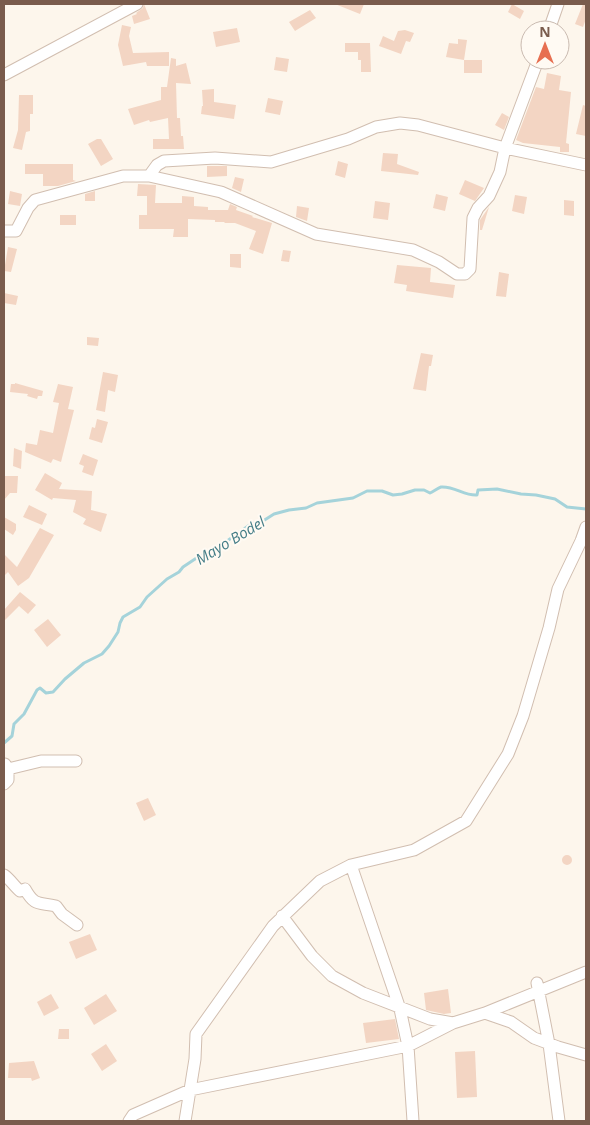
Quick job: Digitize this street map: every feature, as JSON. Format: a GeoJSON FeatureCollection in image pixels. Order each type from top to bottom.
{"type":"FeatureCollection","features":[{"type":"Feature","properties":{"kind":"street"},"geometry":{"type":"LineString","coordinates":[[4,75],[137,4]]}},
{"type":"Feature","properties":{"kind":"street"},"geometry":{"type":"LineString","coordinates":[[552,20],[558,4]]}},
{"type":"Feature","properties":{"kind":"street"},"geometry":{"type":"LineString","coordinates":[[4,231],[16,230],[28,208],[35,200],[122,176],[148,176],[221,192],[316,234],[413,250],[439,262],[456,274],[465,274],[470,269],[473,218],[478,208],[489,196],[500,172],[505,148],[534,70]]}},
{"type":"Feature","properties":{"kind":"street"},"geometry":{"type":"LineString","coordinates":[[148,176],[157,165],[164,161],[215,158],[271,162],[348,139],[376,127],[400,123],[418,125],[505,148],[586,165]]}},
{"type":"Feature","properties":{"kind":"street"},"geometry":{"type":"LineString","coordinates":[[186,1121],[195,1059],[196,1034],[282,916],[320,881],[351,866],[414,850],[466,820],[508,754],[523,716],[549,628],[558,589],[582,541],[586,527]]}},
{"type":"Feature","properties":{"kind":"street"},"geometry":{"type":"LineString","coordinates":[[4,784],[8,780],[6,766],[41,761],[76,762]]}},
{"type":"Feature","properties":{"kind":"street"},"geometry":{"type":"LineString","coordinates":[[351,866],[400,1009],[408,1046],[413,1121]]}},
{"type":"Feature","properties":{"kind":"street"},"geometry":{"type":"LineString","coordinates":[[4,875],[20,891],[25,889],[31,899],[37,904],[56,906],[62,914],[77,925]]}},
{"type":"Feature","properties":{"kind":"street"},"geometry":{"type":"LineString","coordinates":[[282,916],[312,956],[332,976],[362,993],[400,1009],[430,1019],[453,1022]]}},
{"type":"Feature","properties":{"kind":"street"},"geometry":{"type":"LineString","coordinates":[[129,1121],[133,1115],[190,1090],[408,1046],[453,1022],[485,1013],[538,987],[586,972]]}},
{"type":"Feature","properties":{"kind":"street"},"geometry":{"type":"LineString","coordinates":[[538,987],[559,1121]]}},
{"type":"Feature","properties":{"kind":"street"},"geometry":{"type":"LineString","coordinates":[[485,1013],[511,1022],[534,1038],[548,1044],[586,1055]]}},
{"type":"Feature","properties":{"kind":"building"},"geometry":{"type":"Polygon","coordinates":[[[144,4],[150,19],[134,24],[132,16],[143,8],[144,4]]]}},
{"type":"Feature","properties":{"kind":"building"},"geometry":{"type":"Polygon","coordinates":[[[335,4],[364,4],[360,14],[335,4]]]}},
{"type":"Feature","properties":{"kind":"building"},"geometry":{"type":"Polygon","coordinates":[[[512,4],[524,11],[520,19],[508,12],[512,4]]]}},
{"type":"Feature","properties":{"kind":"building"},"geometry":{"type":"Polygon","coordinates":[[[583,4],[586,4],[586,19],[583,27],[575,24],[583,4]]]}},
{"type":"Feature","properties":{"kind":"building"},"geometry":{"type":"Polygon","coordinates":[[[310,10],[316,18],[295,31],[289,22],[310,10]]]}},
{"type":"Feature","properties":{"kind":"building"},"geometry":{"type":"Polygon","coordinates":[[[122,25],[131,27],[129,36],[133,53],[169,52],[169,66],[147,66],[146,62],[123,66],[118,45],[122,25]]]}},
{"type":"Feature","properties":{"kind":"building"},"geometry":{"type":"Polygon","coordinates":[[[237,28],[240,42],[216,47],[213,32],[237,28]]]}},
{"type":"Feature","properties":{"kind":"building"},"geometry":{"type":"Polygon","coordinates":[[[405,30],[414,33],[410,42],[406,41],[401,54],[379,46],[383,36],[394,41],[398,31],[405,30]]]}},
{"type":"Feature","properties":{"kind":"building"},"geometry":{"type":"Polygon","coordinates":[[[458,39],[467,40],[464,60],[446,57],[449,43],[458,44],[458,39]]]}},
{"type":"Feature","properties":{"kind":"building"},"geometry":{"type":"Polygon","coordinates":[[[345,43],[370,43],[371,72],[361,72],[361,60],[358,60],[358,52],[345,52],[345,43]]]}},
{"type":"Feature","properties":{"kind":"building"},"geometry":{"type":"Polygon","coordinates":[[[276,57],[289,59],[287,72],[274,70],[276,57]]]}},
{"type":"Feature","properties":{"kind":"building"},"geometry":{"type":"Polygon","coordinates":[[[171,58],[176,59],[176,66],[186,63],[191,84],[176,83],[177,118],[180,118],[184,149],[153,149],[153,139],[169,139],[168,118],[150,122],[149,120],[134,125],[128,109],[161,100],[161,87],[167,87],[171,58]]]}},
{"type":"Feature","properties":{"kind":"building"},"geometry":{"type":"Polygon","coordinates":[[[464,60],[482,60],[482,73],[464,73],[464,60]]]}},
{"type":"Feature","properties":{"kind":"building"},"geometry":{"type":"Polygon","coordinates":[[[547,73],[561,76],[559,90],[571,92],[566,143],[569,144],[569,152],[560,152],[560,147],[523,143],[516,140],[536,87],[544,89],[547,73]]]}},
{"type":"Feature","properties":{"kind":"building"},"geometry":{"type":"Polygon","coordinates":[[[214,89],[214,102],[236,105],[234,119],[201,114],[203,106],[202,90],[214,89]]]}},
{"type":"Feature","properties":{"kind":"building"},"geometry":{"type":"Polygon","coordinates":[[[19,95],[33,95],[33,114],[30,114],[30,131],[26,132],[22,150],[13,148],[18,130],[19,95]]]}},
{"type":"Feature","properties":{"kind":"building"},"geometry":{"type":"Polygon","coordinates":[[[268,98],[283,101],[280,115],[265,112],[268,98]]]}},
{"type":"Feature","properties":{"kind":"building"},"geometry":{"type":"Polygon","coordinates":[[[583,105],[586,106],[586,136],[576,134],[583,105]]]}},
{"type":"Feature","properties":{"kind":"building"},"geometry":{"type":"Polygon","coordinates":[[[502,113],[509,117],[504,130],[495,125],[502,113]]]}},
{"type":"Feature","properties":{"kind":"building"},"geometry":{"type":"Polygon","coordinates":[[[101,139],[113,159],[101,166],[88,144],[101,139]]]}},
{"type":"Feature","properties":{"kind":"building"},"geometry":{"type":"Polygon","coordinates":[[[383,153],[398,154],[397,164],[419,172],[418,175],[381,171],[383,153]]]}},
{"type":"Feature","properties":{"kind":"building"},"geometry":{"type":"Polygon","coordinates":[[[338,161],[348,164],[345,178],[335,175],[338,161]]]}},
{"type":"Feature","properties":{"kind":"building"},"geometry":{"type":"Polygon","coordinates":[[[25,164],[73,164],[73,180],[76,181],[58,186],[43,186],[43,174],[25,174],[25,164]]]}},
{"type":"Feature","properties":{"kind":"building"},"geometry":{"type":"Polygon","coordinates":[[[207,166],[227,166],[227,176],[207,177],[207,166]]]}},
{"type":"Feature","properties":{"kind":"building"},"geometry":{"type":"Polygon","coordinates":[[[235,177],[244,179],[241,192],[232,188],[235,177]]]}},
{"type":"Feature","properties":{"kind":"building"},"geometry":{"type":"Polygon","coordinates":[[[465,180],[484,188],[475,201],[459,194],[465,180]]]}},
{"type":"Feature","properties":{"kind":"building"},"geometry":{"type":"Polygon","coordinates":[[[138,184],[156,185],[155,203],[182,203],[182,196],[194,197],[194,206],[208,207],[208,210],[228,210],[230,204],[237,207],[236,210],[272,223],[263,254],[249,249],[256,231],[235,223],[188,219],[188,237],[173,237],[174,229],[139,229],[139,215],[147,215],[147,196],[137,196],[138,184]]]}},
{"type":"Feature","properties":{"kind":"building"},"geometry":{"type":"Polygon","coordinates":[[[10,191],[22,194],[20,206],[8,204],[10,191]]]}},
{"type":"Feature","properties":{"kind":"building"},"geometry":{"type":"Polygon","coordinates":[[[95,191],[95,201],[85,201],[85,194],[95,191]]]}},
{"type":"Feature","properties":{"kind":"building"},"geometry":{"type":"Polygon","coordinates":[[[436,194],[448,197],[445,211],[433,208],[436,194]]]}},
{"type":"Feature","properties":{"kind":"building"},"geometry":{"type":"Polygon","coordinates":[[[515,195],[527,197],[524,214],[512,211],[515,195]]]}},
{"type":"Feature","properties":{"kind":"building"},"geometry":{"type":"Polygon","coordinates":[[[564,200],[574,201],[574,216],[564,215],[564,200]]]}},
{"type":"Feature","properties":{"kind":"building"},"geometry":{"type":"Polygon","coordinates":[[[375,201],[390,203],[388,220],[373,218],[375,201]]]}},
{"type":"Feature","properties":{"kind":"building"},"geometry":{"type":"Polygon","coordinates":[[[297,206],[309,208],[307,221],[296,217],[297,206]]]}},
{"type":"Feature","properties":{"kind":"building"},"geometry":{"type":"Polygon","coordinates":[[[489,207],[482,230],[480,230],[480,220],[489,207]]]}},
{"type":"Feature","properties":{"kind":"building"},"geometry":{"type":"Polygon","coordinates":[[[60,215],[76,215],[76,225],[60,225],[60,215]]]}},
{"type":"Feature","properties":{"kind":"building"},"geometry":{"type":"Polygon","coordinates":[[[8,247],[17,249],[11,272],[4,271],[8,247]]]}},
{"type":"Feature","properties":{"kind":"building"},"geometry":{"type":"Polygon","coordinates":[[[283,250],[291,251],[289,262],[281,261],[283,250]]]}},
{"type":"Feature","properties":{"kind":"building"},"geometry":{"type":"Polygon","coordinates":[[[230,254],[241,254],[241,268],[230,267],[230,254]]]}},
{"type":"Feature","properties":{"kind":"building"},"geometry":{"type":"Polygon","coordinates":[[[397,265],[431,268],[430,282],[455,285],[453,298],[406,291],[407,285],[394,283],[397,265]]]}},
{"type":"Feature","properties":{"kind":"building"},"geometry":{"type":"Polygon","coordinates":[[[499,272],[509,274],[506,297],[496,296],[499,272]]]}},
{"type":"Feature","properties":{"kind":"building"},"geometry":{"type":"Polygon","coordinates":[[[4,293],[18,296],[16,305],[4,303],[4,293]]]}},
{"type":"Feature","properties":{"kind":"building"},"geometry":{"type":"Polygon","coordinates":[[[87,337],[99,338],[98,346],[87,345],[87,337]]]}},
{"type":"Feature","properties":{"kind":"building"},"geometry":{"type":"Polygon","coordinates":[[[421,353],[433,355],[431,366],[429,366],[426,391],[413,389],[421,353]]]}},
{"type":"Feature","properties":{"kind":"building"},"geometry":{"type":"Polygon","coordinates":[[[103,372],[118,375],[115,392],[108,390],[105,412],[96,410],[103,372]]]}},
{"type":"Feature","properties":{"kind":"building"},"geometry":{"type":"Polygon","coordinates":[[[15,383],[43,391],[42,396],[38,396],[37,399],[27,396],[28,394],[10,392],[11,384],[15,383]]]}},
{"type":"Feature","properties":{"kind":"building"},"geometry":{"type":"Polygon","coordinates":[[[58,384],[73,387],[68,409],[74,410],[61,462],[53,459],[51,463],[25,452],[26,443],[37,445],[40,430],[53,433],[59,403],[53,402],[58,384]]]}},
{"type":"Feature","properties":{"kind":"building"},"geometry":{"type":"Polygon","coordinates":[[[97,419],[108,422],[102,443],[89,439],[92,427],[95,428],[97,419]]]}},
{"type":"Feature","properties":{"kind":"building"},"geometry":{"type":"Polygon","coordinates":[[[14,448],[22,451],[21,469],[13,466],[14,448]]]}},
{"type":"Feature","properties":{"kind":"building"},"geometry":{"type":"Polygon","coordinates":[[[83,454],[98,460],[93,476],[82,472],[84,466],[79,464],[83,454]]]}},
{"type":"Feature","properties":{"kind":"building"},"geometry":{"type":"Polygon","coordinates":[[[45,473],[62,483],[59,489],[92,491],[91,510],[107,514],[101,532],[83,524],[86,519],[73,512],[76,500],[53,498],[52,500],[35,490],[45,473]]]}},
{"type":"Feature","properties":{"kind":"building"},"geometry":{"type":"Polygon","coordinates":[[[5,476],[18,476],[17,493],[10,493],[4,500],[5,476]]]}},
{"type":"Feature","properties":{"kind":"building"},"geometry":{"type":"Polygon","coordinates":[[[29,505],[47,514],[42,525],[23,517],[29,505]]]}},
{"type":"Feature","properties":{"kind":"building"},"geometry":{"type":"Polygon","coordinates":[[[4,517],[16,524],[16,530],[13,535],[4,529],[4,517]]]}},
{"type":"Feature","properties":{"kind":"building"},"geometry":{"type":"Polygon","coordinates":[[[40,528],[54,535],[29,578],[18,586],[8,572],[4,576],[4,554],[17,567],[40,528]]]}},
{"type":"Feature","properties":{"kind":"building"},"geometry":{"type":"Polygon","coordinates":[[[20,592],[36,605],[28,614],[19,606],[4,621],[4,610],[20,592]]]}},
{"type":"Feature","properties":{"kind":"building"},"geometry":{"type":"Polygon","coordinates":[[[48,619],[61,635],[47,647],[34,630],[48,619]]]}},
{"type":"Feature","properties":{"kind":"building"},"geometry":{"type":"Polygon","coordinates":[[[148,798],[156,815],[144,821],[136,803],[148,798]]]}},
{"type":"Feature","properties":{"kind":"building"},"geometry":{"type":"Polygon","coordinates":[[[565,855],[569,855],[572,860],[571,864],[565,865],[562,862],[562,858],[565,855]]]}},
{"type":"Feature","properties":{"kind":"building"},"geometry":{"type":"Polygon","coordinates":[[[90,934],[97,950],[76,959],[69,942],[90,934]]]}},
{"type":"Feature","properties":{"kind":"building"},"geometry":{"type":"Polygon","coordinates":[[[448,989],[451,1013],[444,1014],[426,1010],[424,993],[448,989]]]}},
{"type":"Feature","properties":{"kind":"building"},"geometry":{"type":"Polygon","coordinates":[[[51,994],[59,1008],[44,1016],[37,1002],[51,994]]]}},
{"type":"Feature","properties":{"kind":"building"},"geometry":{"type":"Polygon","coordinates":[[[106,994],[117,1011],[94,1025],[84,1008],[106,994]]]}},
{"type":"Feature","properties":{"kind":"building"},"geometry":{"type":"Polygon","coordinates":[[[395,1019],[399,1039],[366,1043],[363,1023],[395,1019]]]}},
{"type":"Feature","properties":{"kind":"building"},"geometry":{"type":"Polygon","coordinates":[[[59,1029],[69,1029],[69,1039],[58,1039],[59,1029]]]}},
{"type":"Feature","properties":{"kind":"building"},"geometry":{"type":"Polygon","coordinates":[[[106,1044],[117,1061],[102,1071],[91,1054],[106,1044]]]}},
{"type":"Feature","properties":{"kind":"building"},"geometry":{"type":"Polygon","coordinates":[[[475,1051],[477,1097],[457,1098],[455,1052],[475,1051]]]}},
{"type":"Feature","properties":{"kind":"building"},"geometry":{"type":"Polygon","coordinates":[[[34,1061],[40,1078],[32,1081],[31,1078],[8,1078],[9,1063],[34,1061]]]}},
{"type":"Feature","properties":{"kind":"waterway","name":"Mayo Bodel"},"geometry":{"type":"LineString","coordinates":[[4,743],[12,736],[14,724],[24,714],[37,690],[40,688],[46,693],[53,692],[84,663],[102,654],[118,632],[123,617],[140,607],[147,597],[167,579],[198,557],[213,551],[251,524],[263,521],[274,514],[306,508],[317,503],[353,498],[367,491],[382,491],[393,495],[415,490],[424,490],[430,493],[441,487],[451,488],[472,495],[477,495],[478,490],[497,489],[555,499],[567,507],[586,509]]}}]}
